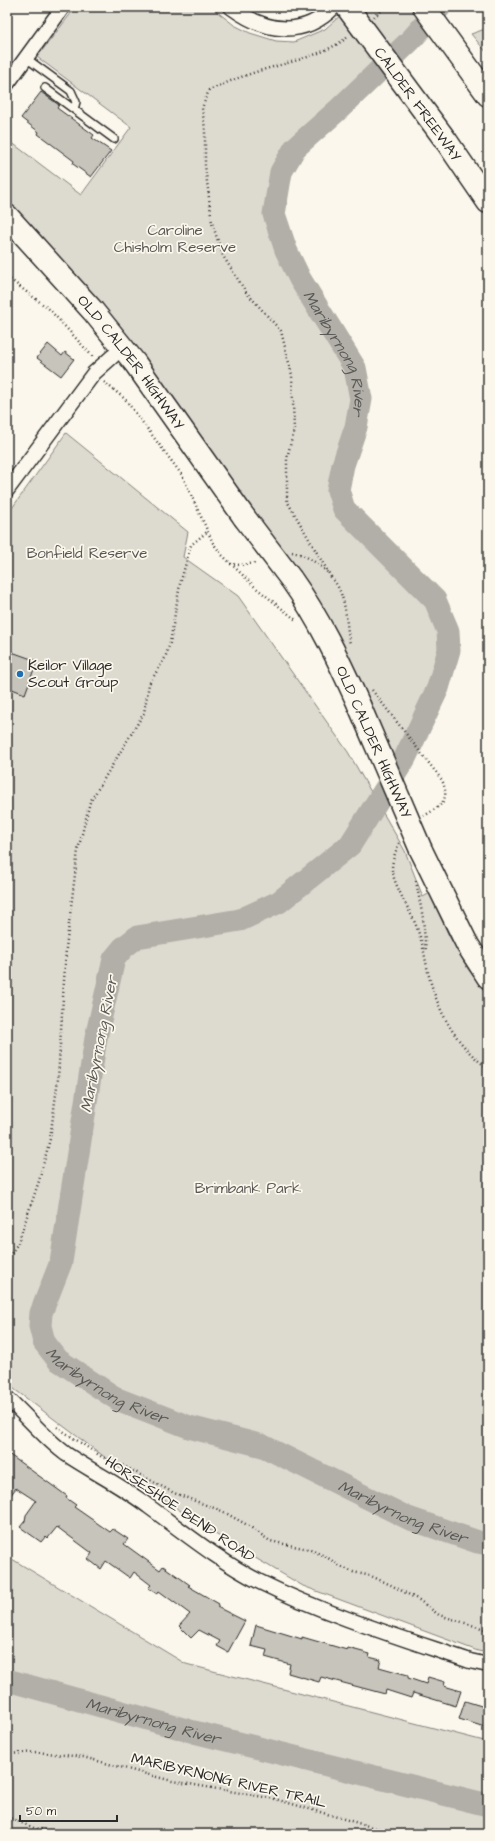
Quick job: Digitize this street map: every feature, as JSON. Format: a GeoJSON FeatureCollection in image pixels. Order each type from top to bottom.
{"type":"FeatureCollection","features":[{"type":"Feature","properties":{"kind":"main road","name":"CALDER FREEWAY"},"geometry":{"type":"LineString","coordinates":[[347,7],[447,142],[488,202]]}},
{"type":"Feature","properties":{"kind":"main road"},"geometry":{"type":"LineString","coordinates":[[424,7],[488,94]]}},
{"type":"Feature","properties":{"kind":"main road","name":"OLD CALDER HIGHWAY"},"geometry":{"type":"LineString","coordinates":[[7,216],[93,311],[108,361]]}},
{"type":"Feature","properties":{"kind":"main road","name":"OLD CALDER HIGHWAY"},"geometry":{"type":"LineString","coordinates":[[7,239],[108,361],[244,517],[304,597],[323,629],[359,705],[421,850],[467,944],[488,977]]}},
{"type":"Feature","properties":{"kind":"street"},"geometry":{"type":"LineString","coordinates":[[7,84],[63,7]]}},
{"type":"Feature","properties":{"kind":"street"},"geometry":{"type":"LineString","coordinates":[[231,7],[256,23],[283,28],[292,28],[311,23],[334,7]]}},
{"type":"Feature","properties":{"kind":"street"},"geometry":{"type":"LineString","coordinates":[[7,490],[108,361]]}},
{"type":"Feature","properties":{"kind":"street","name":"HORSESHOE BEND ROAD"},"geometry":{"type":"LineString","coordinates":[[7,1398],[51,1442],[148,1505],[209,1552],[232,1566],[294,1598],[333,1614],[470,1661],[488,1665]]}},
{"type":"Feature","properties":{"kind":"lane"},"geometry":{"type":"LineString","coordinates":[[26,58],[71,91],[76,102],[74,109]]}},
{"type":"Feature","properties":{"kind":"lane"},"geometry":{"type":"LineString","coordinates":[[46,88],[114,139]]}},
{"type":"Feature","properties":{"kind":"path"},"geometry":{"type":"LineString","coordinates":[[368,22],[386,7]]}},
{"type":"Feature","properties":{"kind":"path"},"geometry":{"type":"LineString","coordinates":[[331,577],[288,501],[288,458],[294,430],[292,375],[281,331],[246,292],[223,256],[212,222],[205,165],[205,129],[202,108],[209,90],[246,75],[313,55],[339,43],[351,34]]}},
{"type":"Feature","properties":{"kind":"path"},"geometry":{"type":"LineString","coordinates":[[7,277],[49,309],[108,361],[125,399],[182,475],[208,532],[222,555],[255,587]]}},
{"type":"Feature","properties":{"kind":"path"},"geometry":{"type":"LineString","coordinates":[[7,1260],[18,1243],[39,1180],[50,1139],[58,1079],[66,948],[78,850],[90,802],[144,713],[149,684],[165,658],[170,643],[180,584],[191,545],[208,532]]}},
{"type":"Feature","properties":{"kind":"path"},"geometry":{"type":"LineString","coordinates":[[386,709],[442,780]]}},
{"type":"Feature","properties":{"kind":"path"},"geometry":{"type":"LineString","coordinates":[[415,875],[423,918],[426,958],[433,987],[448,1024],[458,1040],[467,1051],[488,1068]]}},
{"type":"Feature","properties":{"kind":"path"},"geometry":{"type":"LineString","coordinates":[[55,1426],[102,1457],[124,1466],[174,1493],[222,1512],[248,1526],[270,1541],[314,1551],[353,1572],[371,1576],[391,1585],[419,1600],[439,1615],[488,1630]]}},
{"type":"Feature","properties":{"kind":"path","name":"MARIBYRNONG RIVER TRAIL"},"geometry":{"type":"LineString","coordinates":[[7,1754],[37,1752],[83,1757],[172,1781],[275,1799],[396,1834]]}},
{"type":"Feature","properties":{"kind":"path"},"geometry":{"type":"LineString","coordinates":[[7,1818],[44,1832],[65,1834]]}},
{"type":"Feature","properties":{"kind":"green space","name":"Caroline Chisholm Reserve"},"geometry":{"type":"Polygon","coordinates":[[[76,7],[211,7],[234,25],[250,33],[276,41],[294,42],[325,29],[350,7],[440,7],[411,40],[339,109],[295,148],[281,172],[274,214],[286,250],[300,279],[355,368],[361,399],[356,427],[343,465],[338,490],[344,509],[435,600],[448,631],[449,650],[438,688],[405,758],[398,769],[194,436],[188,418],[121,330],[7,201],[7,139],[81,195],[131,127],[37,57],[76,7]]]}},
{"type":"Feature","properties":{"kind":"green space"},"geometry":{"type":"Polygon","coordinates":[[[488,28],[488,54],[471,34],[488,28]]]}},
{"type":"Feature","properties":{"kind":"green space","name":"Brimbank Park"},"geometry":{"type":"Polygon","coordinates":[[[66,433],[188,532],[183,557],[238,596],[348,752],[405,851],[423,897],[430,893],[449,936],[468,969],[488,996],[488,1653],[478,1651],[303,1586],[223,1539],[146,1488],[14,1389],[7,1381],[7,515],[66,433]]]}},
{"type":"Feature","properties":{"kind":"green space"},"geometry":{"type":"Polygon","coordinates":[[[7,1556],[186,1664],[488,1742],[488,1834],[7,1834],[7,1556]]]}},
{"type":"Feature","properties":{"kind":"building"},"geometry":{"type":"Polygon","coordinates":[[[41,92],[59,105],[57,108],[94,135],[92,138],[111,151],[91,177],[73,164],[74,161],[38,134],[39,132],[21,118],[41,92]]]}},
{"type":"Feature","properties":{"kind":"building"},"geometry":{"type":"Polygon","coordinates":[[[48,344],[62,356],[65,352],[74,359],[61,376],[37,358],[48,344]]]}},
{"type":"Feature","properties":{"kind":"building","name":"Keilor Village Scout Group"},"geometry":{"type":"Polygon","coordinates":[[[9,651],[37,661],[25,694],[7,687],[7,658],[9,651]]]}},
{"type":"Feature","properties":{"kind":"building"},"geometry":{"type":"Polygon","coordinates":[[[7,1453],[67,1496],[66,1498],[76,1505],[74,1507],[110,1532],[113,1529],[128,1539],[124,1544],[160,1570],[163,1566],[190,1585],[188,1586],[219,1604],[217,1607],[245,1621],[228,1652],[217,1646],[220,1641],[199,1630],[191,1638],[179,1626],[190,1614],[159,1591],[157,1594],[148,1588],[151,1585],[134,1572],[130,1578],[106,1561],[101,1569],[88,1559],[92,1553],[57,1527],[48,1538],[46,1536],[41,1542],[20,1527],[36,1501],[16,1488],[7,1500],[7,1453]]]}},
{"type":"Feature","properties":{"kind":"building"},"geometry":{"type":"Polygon","coordinates":[[[256,1625],[302,1639],[302,1637],[347,1650],[348,1648],[370,1654],[369,1657],[381,1660],[379,1667],[408,1675],[408,1678],[426,1684],[428,1677],[445,1682],[444,1686],[461,1691],[456,1706],[413,1693],[411,1698],[386,1690],[385,1694],[321,1677],[319,1682],[288,1673],[290,1664],[265,1657],[267,1650],[251,1646],[256,1625]]]}},
{"type":"Feature","properties":{"kind":"building"},"geometry":{"type":"Polygon","coordinates":[[[465,1701],[488,1708],[488,1728],[459,1719],[465,1701]]]}},
{"type":"Feature","properties":{"kind":"waterway","name":"Maribyrnong River"},"geometry":{"type":"LineString","coordinates":[[440,7],[411,40],[339,109],[295,148],[281,172],[274,214],[286,250],[300,279],[355,368],[361,399],[356,427],[343,465],[338,490],[344,509],[435,600],[448,631],[449,650],[438,688],[405,758],[350,845],[279,902],[240,920],[137,937],[123,948],[114,959],[96,1038],[61,1262],[41,1313],[40,1326],[44,1342],[58,1360],[117,1399],[189,1427],[263,1446],[408,1518],[488,1544]]}},
{"type":"Feature","properties":{"kind":"waterway","name":"Maribyrnong River"},"geometry":{"type":"LineString","coordinates":[[7,1680],[194,1732],[488,1805]]}},
{"type":"Feature","properties":{"kind":"place","name":"Keilor Village Scout Group"},"geometry":{"type":"Point","coordinates":[20,674]}},
{"type":"Feature","properties":{"kind":"park label","name":"Bonfield Reserve"},"geometry":{"type":"Point","coordinates":[87,553]}}]}
